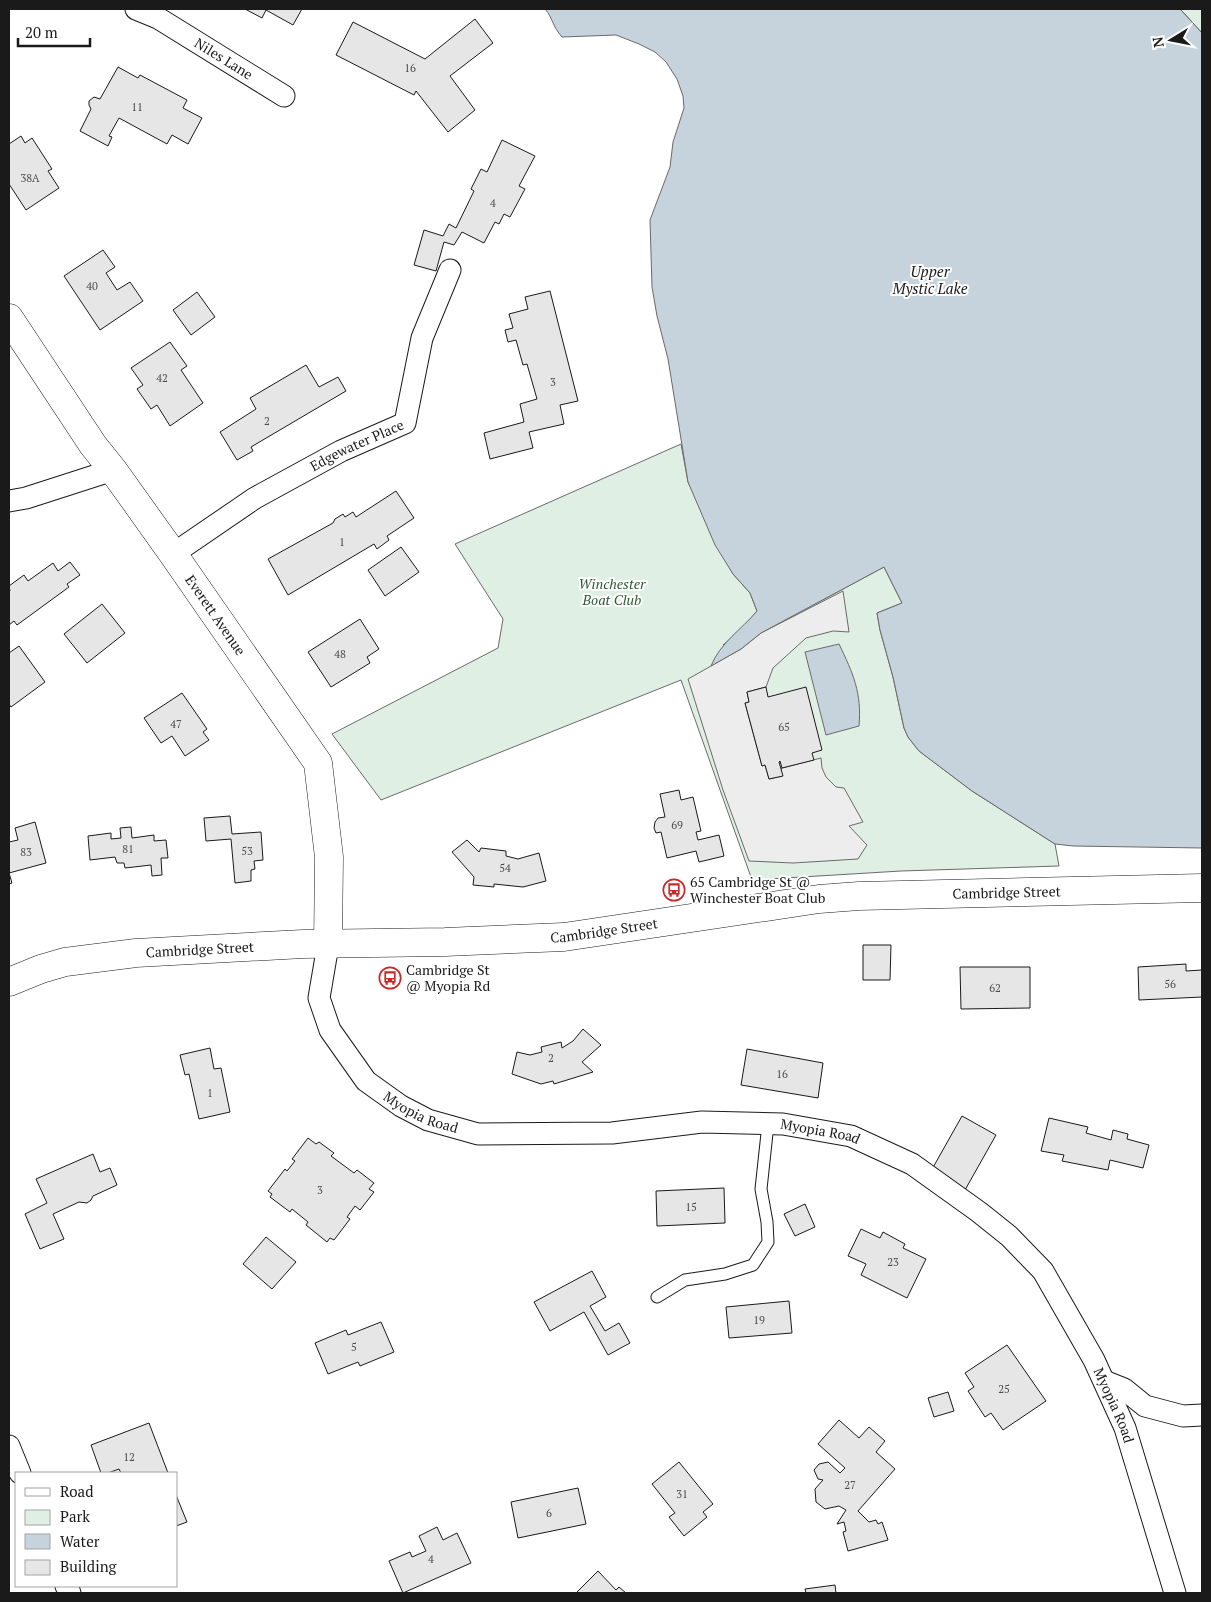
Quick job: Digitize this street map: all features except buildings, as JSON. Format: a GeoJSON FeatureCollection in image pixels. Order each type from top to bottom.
{"type":"FeatureCollection","features":[{"type":"Feature","properties":{"kind":"main road","name":"Everett Avenue"},"geometry":{"type":"LineString","coordinates":[[9,318],[93,445],[173,554],[318,763],[329,857],[328,945]]}},
{"type":"Feature","properties":{"kind":"main road","name":"Cambridge Street"},"geometry":{"type":"LineString","coordinates":[[9,982],[65,962],[166,950],[303,944],[328,945],[564,937],[778,904],[843,897],[1202,888]]}},
{"type":"Feature","properties":{"kind":"street","name":"Niles Lane"},"geometry":{"type":"LineString","coordinates":[[136,9],[158,18],[284,96]]}},
{"type":"Feature","properties":{"kind":"street","name":"Edgewater Place"},"geometry":{"type":"LineString","coordinates":[[173,554],[255,498],[340,451],[405,423],[422,338],[450,270]]}},
{"type":"Feature","properties":{"kind":"street"},"geometry":{"type":"LineString","coordinates":[[9,501],[26,498],[113,470]]}},
{"type":"Feature","properties":{"kind":"street","name":"Myopia Road"},"geometry":{"type":"LineString","coordinates":[[328,945],[319,998],[330,1030],[366,1081],[401,1106],[428,1120],[478,1134],[612,1133],[702,1122],[783,1124],[851,1136],[912,1164],[979,1212],[1010,1236],[1043,1271],[1094,1360],[1125,1428],[1175,1593]]}},
{"type":"Feature","properties":{"kind":"street"},"geometry":{"type":"LineString","coordinates":[[1104,1381],[1124,1389],[1145,1406],[1183,1416],[1202,1415]]}},
{"type":"Feature","properties":{"kind":"street"},"geometry":{"type":"LineString","coordinates":[[9,1449],[20,1472]]}},
{"type":"Feature","properties":{"kind":"lane"},"geometry":{"type":"LineString","coordinates":[[657,1297],[685,1280],[725,1274],[752,1265],[768,1242],[768,1222],[761,1189],[768,1124]]}},
{"type":"Feature","properties":{"kind":"green space"},"geometry":{"type":"Polygon","coordinates":[[[1180,9],[1202,9],[1202,33],[1183,12],[1180,9]]]}},
{"type":"Feature","properties":{"kind":"green space","name":"Winchester Boat Club"},"geometry":{"type":"Polygon","coordinates":[[[681,444],[688,482],[733,574],[750,593],[757,611],[742,629],[723,645],[761,633],[884,567],[902,603],[877,613],[904,728],[908,737],[919,751],[972,791],[1055,844],[1059,866],[901,871],[752,880],[681,680],[381,800],[332,734],[498,648],[503,619],[455,544],[681,444]]]}},
{"type":"Feature","properties":{"kind":"shaded area"},"geometry":{"type":"Polygon","coordinates":[[[843,591],[849,632],[833,631],[806,638],[773,668],[766,687],[747,692],[749,702],[745,703],[762,766],[765,765],[769,779],[782,776],[782,768],[821,758],[822,768],[826,777],[836,787],[844,788],[863,822],[849,826],[867,845],[858,859],[793,863],[749,861],[723,790],[688,679],[741,649],[761,633],[843,591]]]}},
{"type":"Feature","properties":{"kind":"water","name":"Upper Mystic Lake"},"geometry":{"type":"Polygon","coordinates":[[[545,9],[1180,9],[1202,33],[1202,848],[1073,846],[1055,844],[972,791],[919,751],[908,737],[904,728],[880,630],[877,613],[902,603],[884,567],[761,633],[741,649],[711,666],[725,644],[757,611],[750,593],[733,574],[715,545],[688,482],[668,359],[652,287],[650,220],[670,167],[673,142],[684,108],[683,96],[677,79],[666,62],[655,52],[616,35],[562,37],[545,9]]]}},
{"type":"Feature","properties":{"kind":"water"},"geometry":{"type":"Polygon","coordinates":[[[839,644],[858,693],[859,726],[826,735],[805,652],[839,644]]]}},
{"type":"Feature","properties":{"kind":"place","name":"65 Cambridge St @ Winchester Boat Club"},"geometry":{"type":"Point","coordinates":[674,890]}},
{"type":"Feature","properties":{"kind":"place","name":"Cambridge St @ Myopia Rd"},"geometry":{"type":"Point","coordinates":[390,978]}}]}
